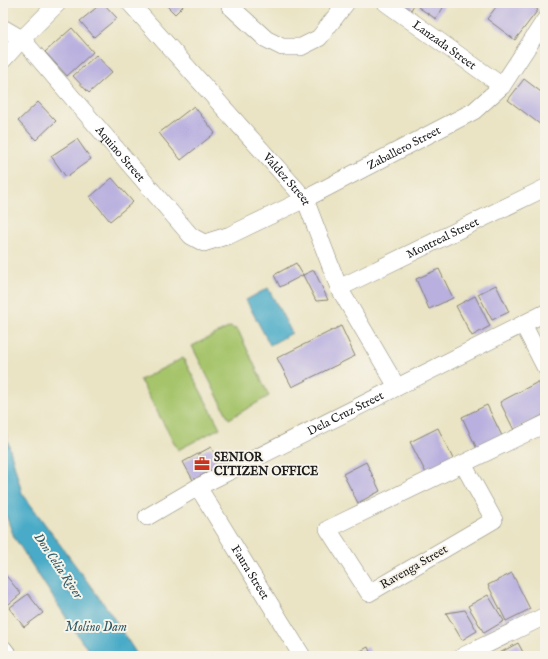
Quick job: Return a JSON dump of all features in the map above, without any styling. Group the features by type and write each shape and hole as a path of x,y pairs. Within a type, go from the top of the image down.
{"street":[{"path":"3,60 58,3"},
{"name":"Valdez Street","path":"130,3 305,200 339,288 397,387"},
{"path":"230,3 230,6 266,39 282,48 301,47 319,38 346,3"},
{"name":"Lanzada Street","path":"386,3 502,86"},
{"name":"Zaballero Street","path":"230,236 305,200 474,111 502,86 545,20"},
{"name":"Aquino Street","path":"3,28 22,39 190,236 204,243 230,236"},
{"name":"Montreal Street","path":"339,288 545,188"},
{"name":"Dela Cruz Street","path":"147,518 198,487 545,313"},
{"path":"523,324 545,367"},
{"name":"Ravenga Street","path":"463,464 494,520 369,593 328,529 545,424"},
{"name":"Faura Street","path":"198,487 302,656"},
{"path":"463,656 545,616"},
{"path":"3,648 9,656"}],"green space":[{"path":"230,327 238,330 269,396 229,419 192,346"},
{"path":"183,358 220,428 178,450 140,380"}],"water":[{"path":"268,288 292,333 270,345 246,300"},
{"name":"Molino Dam","path":"3,424 22,493 109,611 138,656 94,656 82,642 14,537 3,508"}],"building":[{"path":"102,3 117,18 94,37 80,21"},
{"path":"164,3 186,3 175,14"},
{"path":"400,3 415,3 411,10"},
{"path":"421,3 446,3 436,19 418,7"},
{"path":"499,3 529,3 538,10 515,40 487,19"},
{"path":"72,28 93,52 67,76 45,52"},
{"path":"96,55 112,72 89,93 73,76"},
{"path":"524,79 545,95 545,128 508,100"},
{"path":"38,102 56,121 36,140 18,121"},
{"path":"194,106 215,133 181,160 159,133"},
{"path":"77,139 91,159 66,177 51,156"},
{"path":"112,178 133,202 110,221 90,197"},
{"path":"296,263 303,275 280,287 274,275"},
{"path":"439,269 453,298 429,309 416,279"},
{"path":"314,270 328,300 316,301 303,275"},
{"path":"496,285 509,312 492,320 478,294"},
{"path":"475,296 490,326 472,336 456,306"},
{"path":"341,326 355,356 292,387 277,358"},
{"path":"538,382 545,395 545,414 514,430 500,402"},
{"path":"487,405 503,438 478,451 462,417"},
{"path":"438,428 454,461 427,475 410,442"},
{"name":"SENIOR CITIZEN OFFICE","path":"211,447 221,465 193,480 183,462"},
{"path":"366,462 380,491 358,503 343,474"},
{"path":"3,572 21,594 3,609"},
{"path":"512,573 530,609 506,621 488,585"},
{"path":"28,594 43,613 24,627 9,608"},
{"path":"488,595 504,621 484,633 468,606"},
{"path":"465,610 477,631 462,640 446,613"},
{"path":"518,643 525,656 496,655"},
{"path":"368,647 372,656 351,656"}],"place":[{"name":"SENIOR CITIZEN OFFICE","path":"202,464"}],"water label":[{"name":"Don Celia River","path":"58,566"}]}
